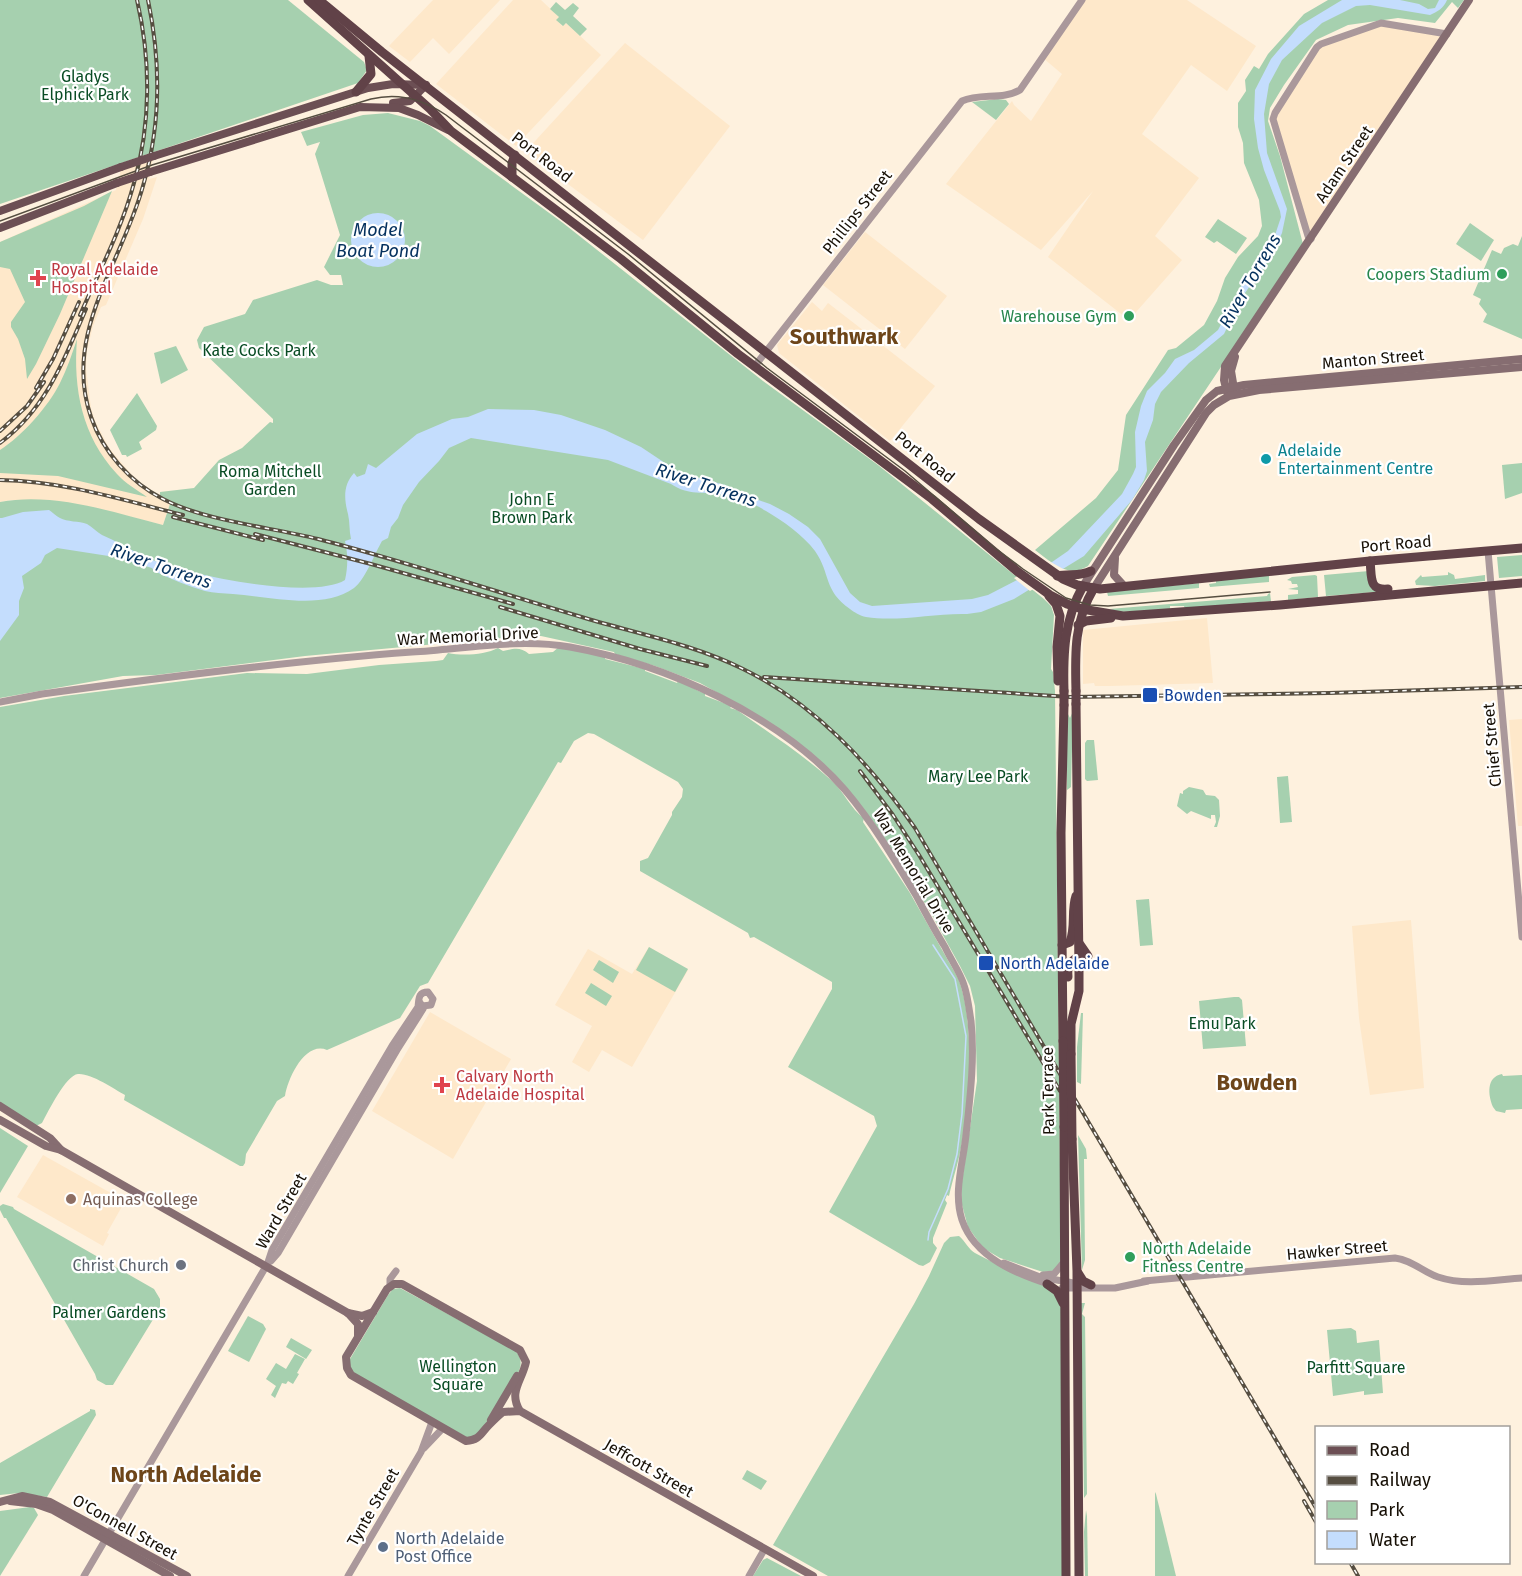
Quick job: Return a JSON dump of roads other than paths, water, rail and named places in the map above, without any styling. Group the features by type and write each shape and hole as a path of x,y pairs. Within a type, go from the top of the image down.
{"highway":[{"path":"308,0 336,20"},
{"path":"320,0 336,20"},
{"name":"Port Road","path":"336,20 369,56 451,131 621,259 754,367 932,499 1018,572 1043,591 1078,608 1123,616 1522,583"},
{"name":"Port Road","path":"336,20 426,85 979,519 1057,576 1094,588 1522,548"},
{"path":"356,92 371,74 369,56"},
{"path":"512,177 512,163 515,155"},
{"path":"1370,561 1373,583 1376,588 1379,590 1398,589 1407,593"},
{"path":"1057,576 1083,575 1091,572"},
{"path":"1078,608 1083,586"},
{"path":"1078,608 1094,588"},
{"path":"1043,591 1056,604 1060,616 1057,647 1061,691"},
{"name":"Park Terrace","path":"1078,608 1075,650 1079,943 1084,956 1079,992 1071,1024 1071,1139 1077,1271 1079,1576"},
{"name":"Park Terrace","path":"1066,1576 1061,691 1064,649 1078,608"},
{"path":"1078,625 1086,621 1123,616"},
{"path":"1062,846 1068,833 1068,793 1071,789 1078,788"},
{"path":"1062,945 1070,942 1072,936 1072,908 1079,885"},
{"path":"1063,1030 1068,1013 1068,970 1073,959 1084,956"},
{"path":"1077,1271 1080,1278 1091,1286"},
{"path":"1047,1284 1057,1291 1064,1306"}],"main road":[{"name":"Adam Street","path":"1231,391 1231,371 1242,342 1469,0"},
{"path":"0,211 121,167 356,92 400,83 426,85"},
{"path":"360,107 372,103 406,103 416,97 426,85"},
{"name":"Port Road","path":"0,228 117,183 360,107 399,108 451,131"},
{"path":"175,150 178,164"},
{"name":"Manton Street","path":"1231,391 1522,359"},
{"name":"Manton Street","path":"1231,391 1522,367"},
{"path":"1083,586 1206,400 1217,391 1231,391"},
{"path":"1094,588 1206,413 1231,391"},
{"path":"1116,554 1114,575 1124,586"},
{"path":"0,1106 44,1134 61,1150"},
{"path":"0,1120 39,1142 61,1150 348,1313 362,1316 373,1312"},
{"path":"487,1427 503,1412 520,1411 515,1402 515,1394 526,1362 520,1350 399,1283 390,1287 358,1336 346,1357 346,1368 351,1375 466,1441 481,1437 487,1427 526,1362"},
{"path":"348,1313 358,1324 358,1336"},
{"name":"Jeffcott Street","path":"520,1411 813,1576"},
{"name":"O'Connell Street","path":"1,1502 22,1496 48,1505 187,1576"},
{"name":"O'Connell Street","path":"107,1537 170,1576"}],"street":[{"name":"Phillips Street","path":"754,367 962,101 1010,94 1024,86 1082,0"},
{"path":"1311,239 1308,236 1274,119 1275,113 1317,47 1381,23 1447,34"},
{"name":"Chief Street","path":"1488,551 1522,937"},
{"name":"War Memorial Drive","path":"0,702 62,691 308,660 529,644 568,647 654,669 689,682 730,703 794,745 822,767 843,788 870,822 891,854 961,977 967,996 972,1041 966,1135 958,1188 962,1220 972,1240 989,1256 1012,1271 1047,1284 1064,1285"},
{"path":"430,993 433,1001 420,1012 375,1081 418,1007 421,994 430,993"},
{"path":"419,1001 421,1005 427,1007"},
{"name":"Ward Street","path":"84,1576 266,1266 284,1243 375,1081"},
{"name":"Hawker Street","path":"1064,1285 1091,1286 1395,1258 1410,1262 1434,1276 1451,1281 1522,1278"},
{"path":"1035,1274 1054,1274 1066,1261"},
{"name":"War Memorial Drive","path":"1000,1263 1064,1285"},
{"path":"390,1287 390,1279 396,1271 399,1283"},
{"path":"1077,1301 1091,1286"},
{"name":"Tynte Street","path":"348,1576 421,1452 432,1422"},
{"name":"Tynte Street","path":"421,1452 443,1428"},
{"path":"748,1576 764,1550"}],"water":[{"name":"River Torrens","path":"1342,0 1400,0 1419,4 1428,9 1435,8 1439,0 1447,0 1440,9 1430,15 1370,5 1356,6 1322,23 1282,60 1269,84 1264,114 1267,153 1287,209 1282,233 1271,257 1242,297 1224,334 1189,363 1161,392 1155,404 1153,420 1145,442 1147,471 1132,500 1084,556 1014,599 981,612 967,614 878,618 857,614 835,595 820,559 805,539 779,519 751,503 729,496 684,490 608,460 471,438 449,448 419,482 403,505 398,518 391,527 388,538 382,541 362,579 354,588 341,595 311,601 208,592 173,580 152,568 115,557 57,548 45,555 41,563 22,576 24,588 19,601 19,615 0,641 0,518 23,512 49,510 63,519 87,524 102,535 143,556 185,570 245,583 304,588 328,586 345,580 347,551 345,541 351,539 345,492 354,473 357,477 365,474 368,464 376,468 417,434 452,419 468,417 488,409 534,410 561,415 605,430 641,447 680,473 725,485 770,504 808,527 820,539 850,593 860,602 872,606 972,599 988,595 1052,562 1068,551 1122,494 1136,467 1135,432 1147,391 1175,359 1194,350 1218,330 1247,275 1274,238 1281,217 1258,148 1254,119 1255,90 1271,59 1299,26"},
{"name":"Model Boat Pond","path":"373,213 383,213 393,217 401,225 405,240 401,255 393,263 383,267 373,267 363,263 355,255 351,245 351,235 355,225 363,217"}],"waterway":[{"path":"928,1240 929,1232 948,1189 957,1154 962,1114 966,1036 955,979 933,945"}],"tram line":[{"path":"0,221 152,165 371,99 391,96 410,98 446,115 628,254 767,368 905,471 995,548 1066,598 1090,605 1108,606 1270,592"}],"railway":[{"path":"80,315 123,217 140,161 146,115 147,69 137,0"},
{"path":"148,0 157,70 156,117 149,163 134,215 98,299 89,328 84,357 84,386 91,417 110,454 140,484 180,507 218,518 352,548 685,646 724,660 769,683 817,718 860,759 915,828 1315,1506"},
{"path":"36,388 53,359 79,302"},
{"path":"0,443 16,430 42,399 61,365 86,309"},
{"path":"0,431 27,406 44,382"},
{"path":"0,480 70,488 183,515"},
{"path":"173,517 263,540"},
{"path":"255,534 513,604"},
{"path":"500,607 640,649 707,666"},
{"path":"764,677 1070,697 1522,687"},
{"path":"860,771 919,855 1060,1091"},
{"path":"1304,1501 1315,1520"},
{"path":"1351,1564 1358,1576"}],"place":[{"name":"Coopers Stadium","path":"1502,274"},
{"name":"Royal Adelaide Hospital","path":"38,278"},
{"name":"Warehouse Gym","path":"1129,316"},
{"name":"Adelaide Entertainment Centre","path":"1266,459"},
{"name":"Bowden","path":"1150,695"},
{"name":"North Adelaide","path":"986,963"},
{"name":"Calvary North Adelaide Hospital","path":"442,1085"},
{"name":"Aquinas College","path":"71,1199"},
{"name":"North Adelaide Fitness Centre","path":"1130,1257"},
{"name":"Christ Church","path":"181,1265"},
{"name":"North Adelaide Post Office","path":"383,1547"}],"district":[{"name":"Southwark","path":"844,336"},
{"name":"Bowden","path":"1257,1082"},
{"name":"North Adelaide","path":"186,1474"}],"park label":[{"name":"Gladys Elphick Park","path":"85,85"},
{"name":"Kate Cocks Park","path":"259,350"},
{"name":"Roma Mitchell Garden","path":"270,480"},
{"name":"John E Brown Park","path":"532,508"},
{"name":"Mary Lee Park","path":"978,776"},
{"name":"Emu Park","path":"1222,1023"},
{"name":"Palmer Gardens","path":"109,1312"},
{"name":"Parfitt Square","path":"1356,1367"},
{"name":"Wellington Square","path":"458,1375"}]}
